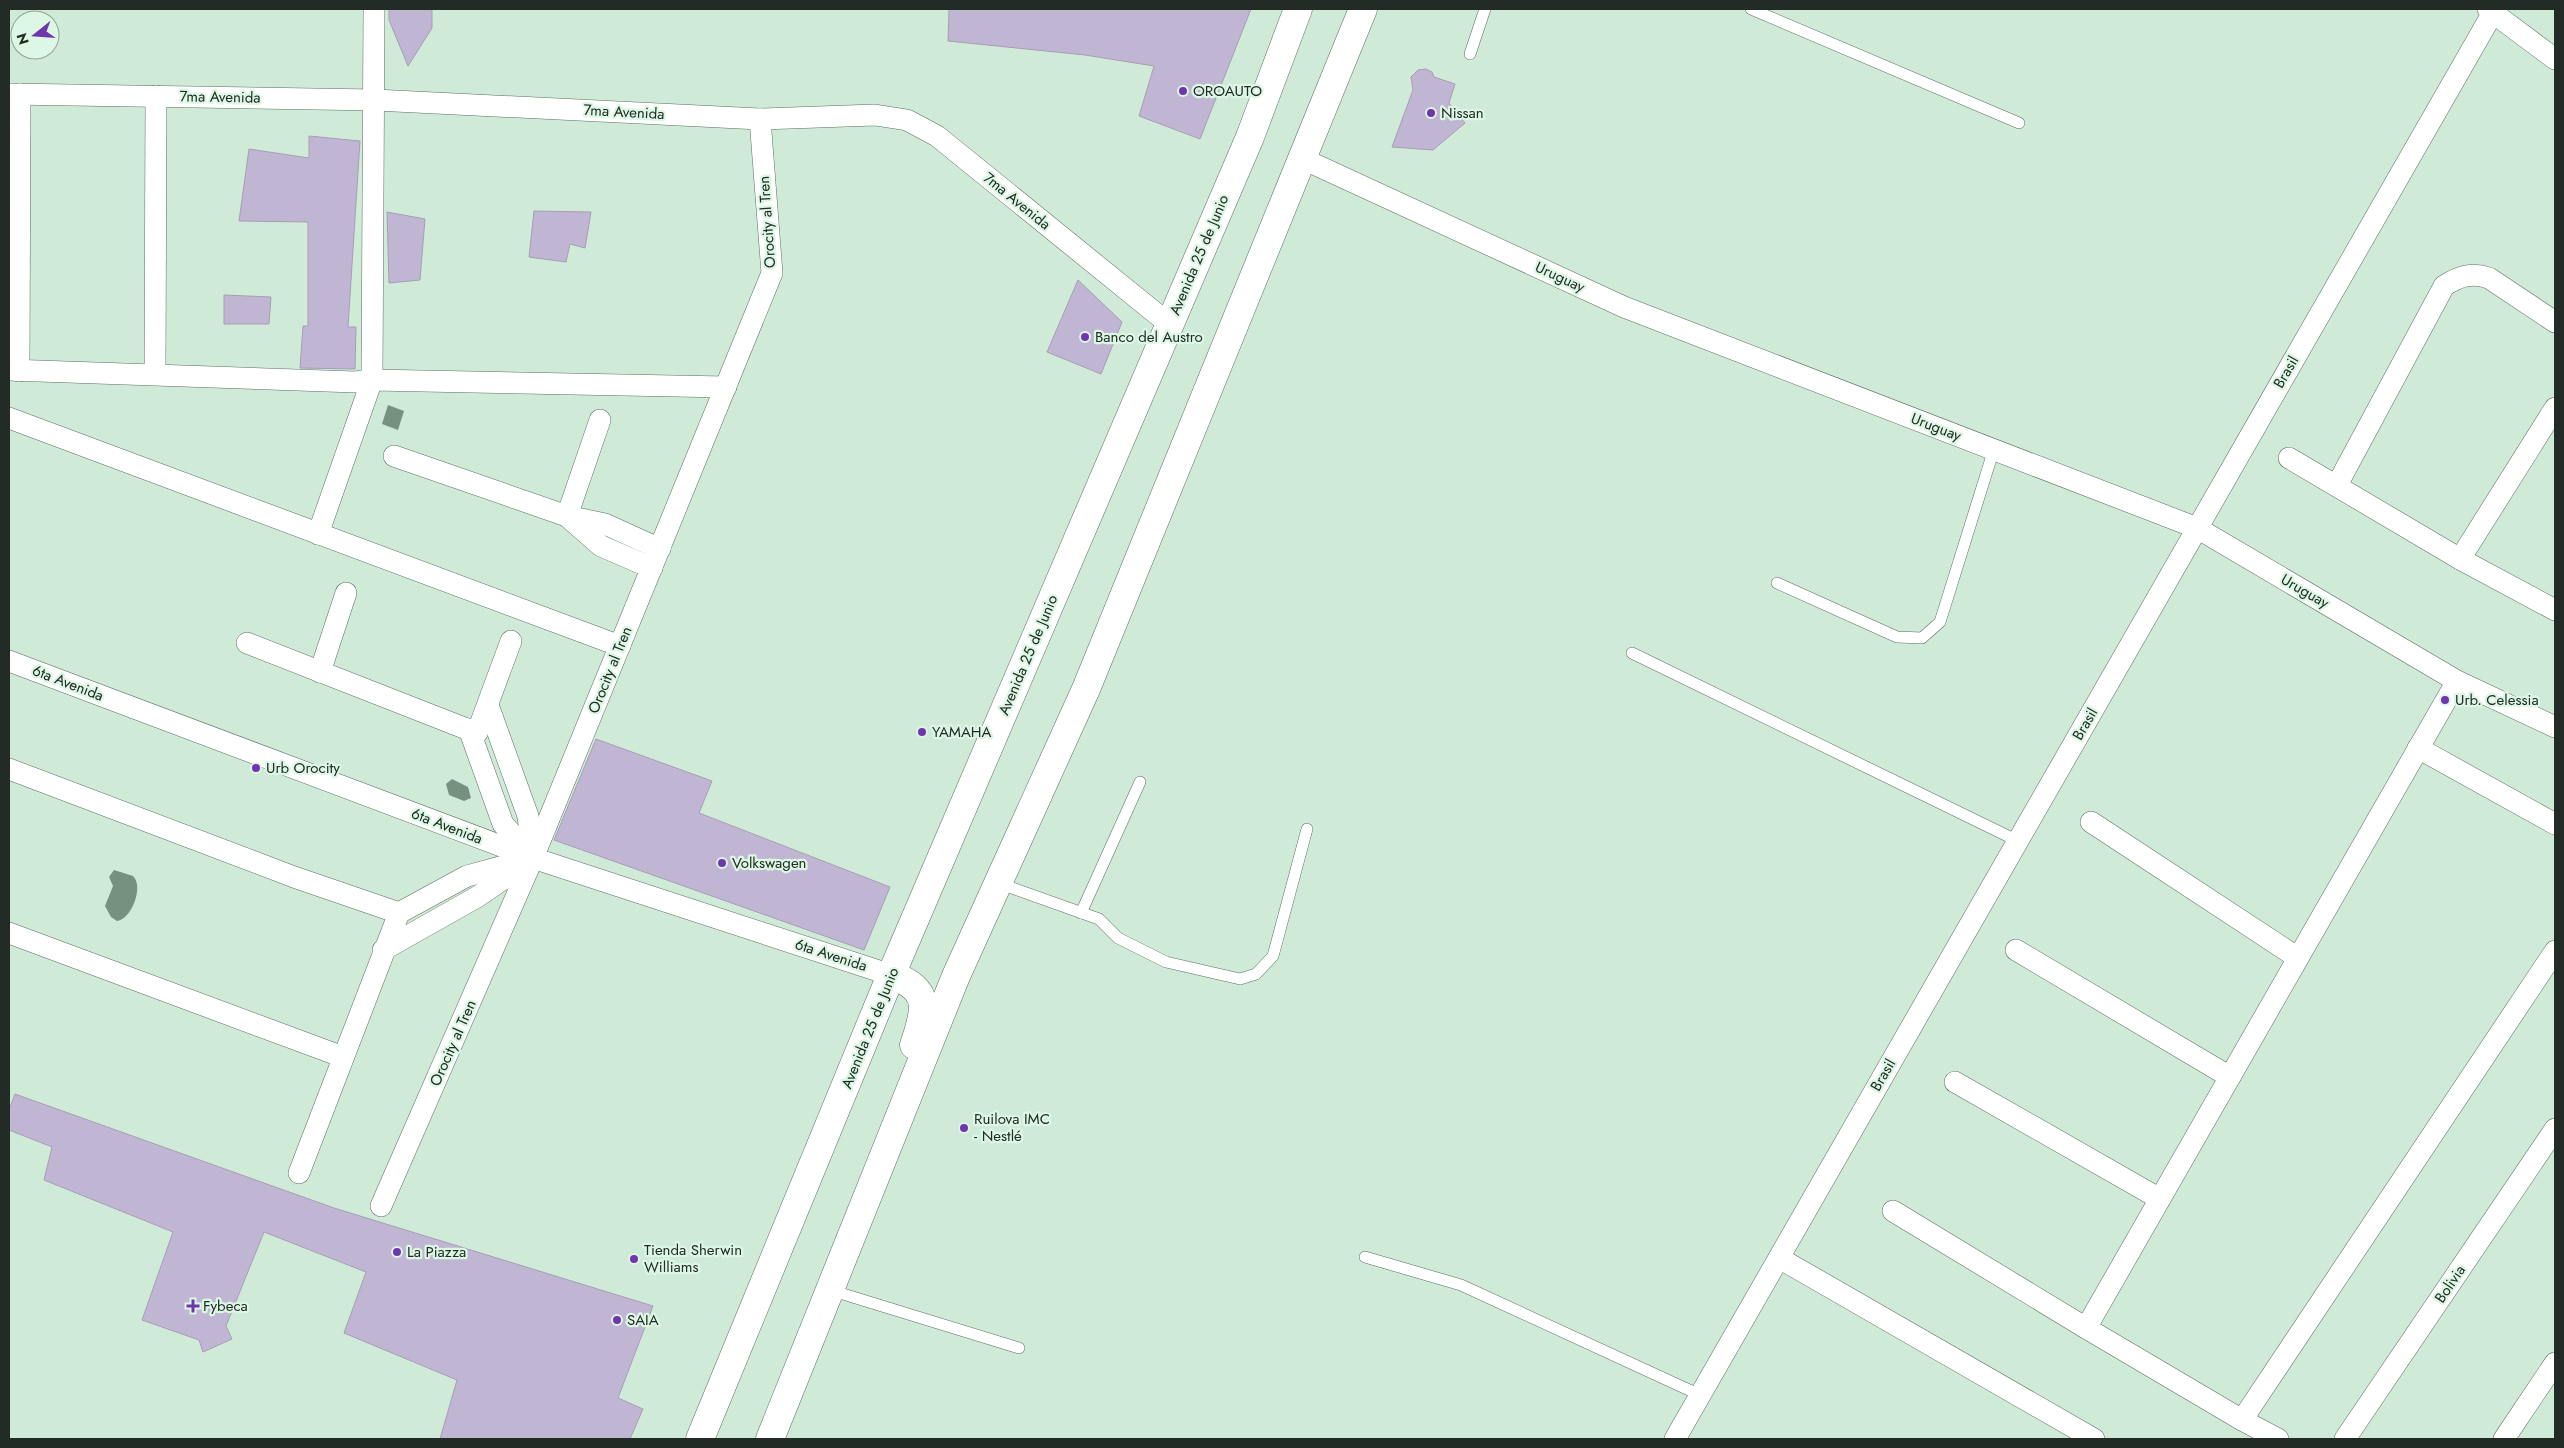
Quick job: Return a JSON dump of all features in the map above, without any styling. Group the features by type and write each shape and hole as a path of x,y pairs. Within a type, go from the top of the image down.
{"main road":[{"name":"Avenida 25 de Junio","path":"700,1439 891,975 1250,137 1298,9"},
{"path":"770,1439 956,976 1086,689 1300,158 1363,9"},
{"path":"870,1190 879,1144 922,1018 920,994 916,988 907,981 891,975"}],"street":[{"path":"318,534 372,380 374,9"},
{"path":"2492,10 2555,59"},
{"name":"Brasil","path":"1675,1439 2492,10"},
{"path":"14,94 14,371 155,374 355,382 372,380 726,387"},
{"name":"7ma Avenida","path":"14,94 375,100 760,119 875,115 907,120 937,136 1169,324"},
{"path":"155,374 156,96"},
{"name":"Orocity al Tren","path":"381,1206 534,858 772,273 760,119"},
{"name":"Uruguay","path":"1300,158 1624,306 2197,528 2457,681 2555,727"},
{"path":"2338,485 2444,286 2455,279 2478,274 2489,278 2555,322"},
{"path":"2460,559 2555,408"},
{"path":"9,418 620,646"},
{"path":"567,516 600,420"},
{"path":"394,456 567,516 601,546 656,558"},
{"path":"2289,458 2338,485 2460,559 2555,610"},
{"path":"320,672 346,593"},
{"path":"246,643 477,733 511,641"},
{"name":"6ta Avenida","path":"9,660 534,858 891,975"},
{"path":"2086,1328 2457,681"},
{"path":"488,705 528,816 534,858"},
{"path":"469,729 503,824 534,858"},
{"path":"2418,748 2555,824"},
{"path":"9,769 294,877 399,913"},
{"path":"2090,822 2298,958"},
{"path":"299,1173 383,950 399,913 467,876 534,858"},
{"path":"383,950 477,897 534,858"},
{"path":"9,933 343,1057"},
{"path":"2016,950 2230,1077"},
{"path":"2242,1420 2555,951"},
{"path":"1956,1082 2160,1199"},
{"name":"Bolivia","path":"2345,1439 2555,1129"},
{"path":"1894,1211 2086,1328 2242,1420 2278,1439"},
{"path":"1779,1258 2094,1439"},
{"path":"2504,1439 2555,1364"}],"lane":[{"path":"1470,54 1485,9"},
{"path":"1751,9 2019,123"},
{"path":"1777,584 1897,637 1922,638 1940,622 1994,450"},
{"path":"1632,653 2018,841"},
{"path":"1081,913 1140,782"},
{"path":"998,883 1098,919 1118,938 1166,962 1240,979 1256,974 1273,956 1307,829"},
{"path":"1365,1257 1461,1285 1700,1395"},
{"path":"830,1290 1019,1348"}],"shaded area":[{"path":"388,405 404,411 398,430 382,424"},
{"path":"452,779 468,787 471,798 464,801 449,795 446,784"},
{"path":"114,870 133,876 137,887 137,894 132,909 122,919 117,921 111,917 105,906 113,886 109,877"}],"building":[{"path":"389,9 432,9 432,28 408,66 389,20"},
{"name":"OROAUTO","path":"949,9 1251,9 1200,139 1139,116 1154,66 1085,55 948,41"},
{"name":"Nissan","path":"1426,69 1432,72 1434,77 1455,84 1449,103 1465,123 1433,150 1392,147 1413,90 1411,77 1418,70"},
{"path":"309,136 360,141 348,327 356,327 355,369 300,368 303,326 308,326 308,222 239,221 249,149 309,158"},
{"path":"534,211 591,212 585,248 570,244 566,262 529,257"},
{"path":"387,212 425,219 420,280 389,283"},
{"name":"Banco del Austro","path":"1078,280 1122,322 1101,374 1047,352"},
{"path":"224,295 271,297 269,324 224,324"},
{"name":"Volkswagen","path":"596,739 712,781 699,813 890,887 864,950 554,840"},
{"name":"La Piazza","path":"15,1094 334,1208 653,1306 618,1398 643,1409 630,1439 440,1439 457,1380 344,1333 366,1272 264,1232 226,1326 232,1339 203,1352 199,1340 142,1320 173,1232 44,1180 52,1147 9,1130 9,1110"}],"place":[{"name":"OROAUTO","path":"1183,91"},
{"name":"Nissan","path":"1431,113"},
{"name":"Banco del Austro","path":"1085,337"},
{"name":"Urb. Celessia","path":"2445,700"},
{"name":"YAMAHA","path":"922,732"},
{"name":"Urb Orocity","path":"256,768"},
{"name":"Volkswagen","path":"722,863"},
{"name":"Ruilova IMC - Nestlé","path":"964,1128"},
{"name":"La Piazza","path":"397,1252"},
{"name":"Tienda Sherwin Williams","path":"634,1259"},
{"name":"Fybeca","path":"193,1306"},
{"name":"SAIA","path":"617,1320"}]}
